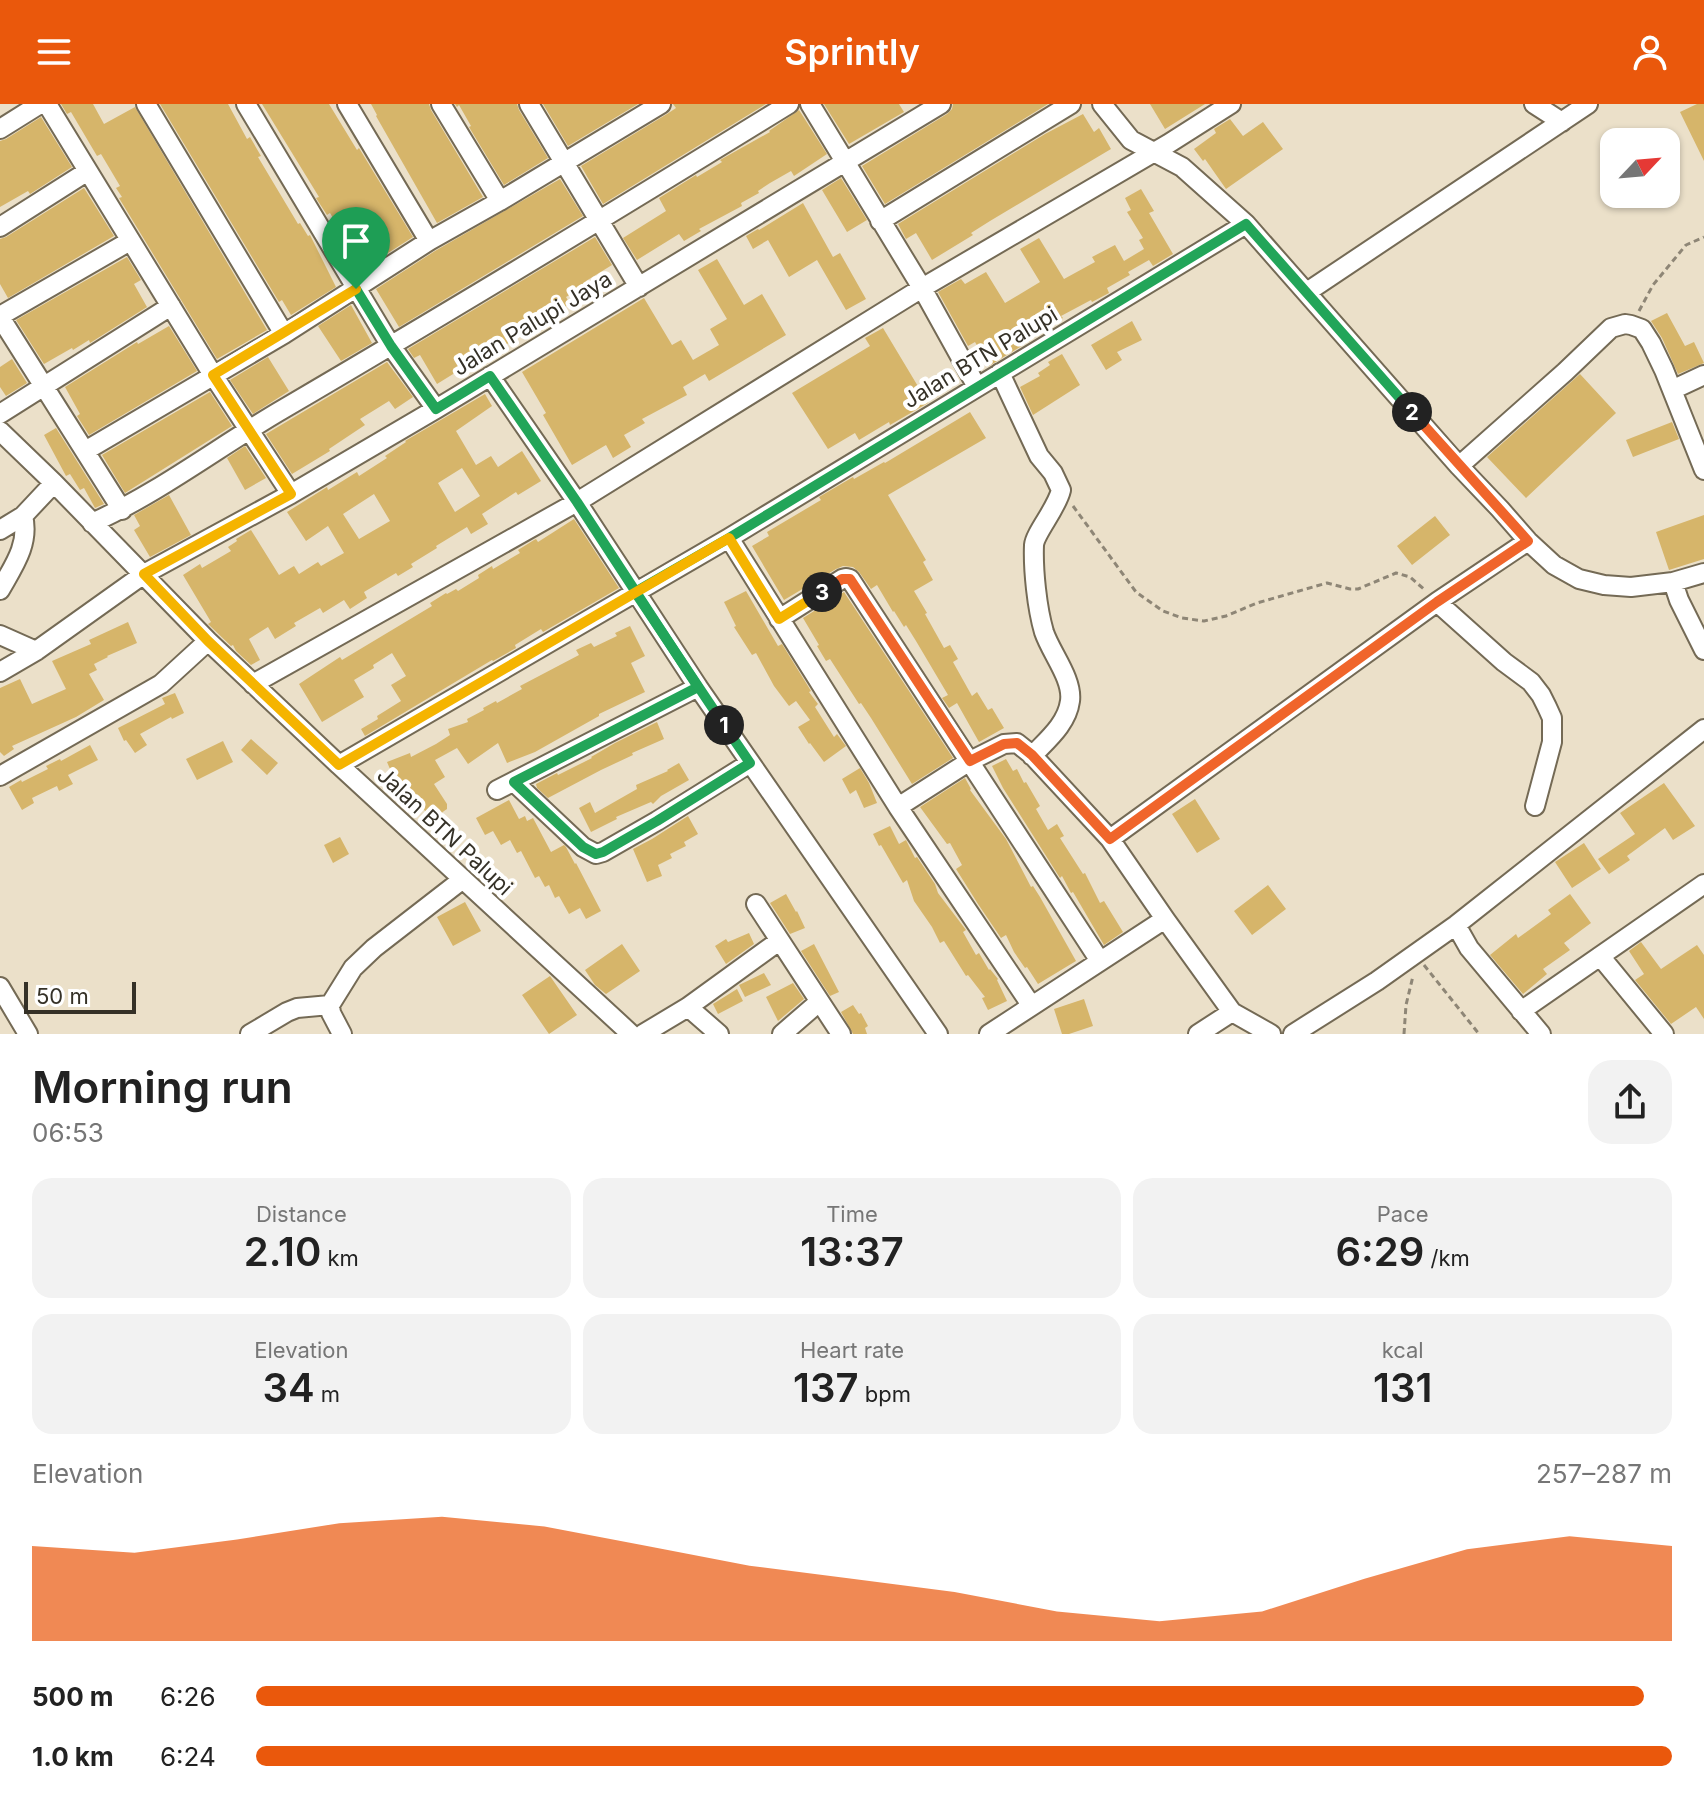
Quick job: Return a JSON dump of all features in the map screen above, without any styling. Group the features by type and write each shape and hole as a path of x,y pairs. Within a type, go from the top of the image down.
{"street":[{"path":"0,129 40,104"},
{"path":"47,104 213,375 291,494"},
{"path":"146,104 284,334"},
{"path":"246,104 391,346 436,409"},
{"path":"347,104 429,241"},
{"path":"441,104 500,201"},
{"path":"529,104 639,287"},
{"path":"85,451 284,334 429,241 661,104"},
{"path":"92,523 122,510 249,429 789,104"},
{"path":"810,104 922,288 977,387"},
{"name":"Jalan Palupi Jaya","path":"0,672 36,651 144,574 291,494 436,409 941,104"},
{"path":"880,221 1071,104"},
{"path":"1102,104 1131,140 1182,167 1246,224 1459,466 1554,565 1579,579 1631,587 1673,582 1704,573"},
{"path":"253,684 577,502 922,288 1231,104"},
{"path":"1534,104 1562,122"},
{"path":"1307,292 1588,104"},
{"path":"0,227 88,171"},
{"name":"Jalan BTN Palupi","path":"631,1034 339,765 729,538 1246,224"},
{"path":"122,510 0,316 130,241"},
{"path":"171,306 44,386 0,428 208,641 339,765"},
{"path":"1459,466 1618,325 1642,329 1651,343 1703,466"},
{"path":"1000,373 1039,456 1053,473 1061,490 1057,504 1034,544 1041,621 1068,681 1070,700 1067,714 1058,728 1032,756"},
{"path":"1672,390 1704,375"},
{"path":"490,376 698,687 938,1034"},
{"path":"0,530 23,516 54,483"},
{"path":"0,590 21,551 23,516"},
{"path":"729,538 898,807 1031,1005"},
{"path":"1110,839 1437,602 1528,541"},
{"path":"779,619 842,579 849,578 1100,961"},
{"path":"1673,582 1704,650"},
{"path":"1437,602 1531,682 1547,707 1552,718 1552,742 1535,806"},
{"path":"0,635 36,651"},
{"path":"0,776 161,684 208,641"},
{"path":"698,687 506,786 596,854 657,821 750,763"},
{"path":"1293,1034 1420,954 1704,729"},
{"path":"898,807 970,761 1004,744 1017,743 1110,839 1232,1012 1271,1034"},
{"path":"342,1034 330,1005 353,968 463,879"},
{"path":"1521,1011 1704,884"},
{"path":"756,904 841,1034"},
{"path":"989,1034 1165,919"},
{"path":"1456,925 1469,948 1541,1034"},
{"path":"643,1034 688,1007 779,941"},
{"path":"1600,956 1664,1034"},
{"path":"0,987 28,1034"},
{"path":"782,1034 819,1002"},
{"path":"250,1034 297,1008 330,1005"},
{"path":"688,1007 719,1034"},
{"path":"1198,1034 1232,1012"}],"path":[{"path":"1631,325 1653,285 1686,245 1704,237"},
{"path":"1061,490 1136,592 1163,611 1182,618 1204,621 1226,616 1257,603 1327,583 1358,589 1396,573 1410,577 1437,602"},
{"path":"1404,1034 1409,985 1420,954"},
{"path":"1420,954 1479,1034"}],"building":[{"path":"61,104 93,104 104,124 135,107 267,330 217,359 119,198 122,197 116,188 120,186 101,154 97,156 71,112 67,114"},
{"path":"160,104 228,104 298,224 310,235 336,287 291,315 282,300 279,302"},
{"path":"262,104 329,104 413,237 360,271 347,248 350,247 330,213 327,215 316,198 319,197"},
{"path":"371,104 429,104 483,197 437,223"},
{"path":"455,104 517,104 548,158 504,185 459,105 457,107"},
{"path":"543,104 638,104 568,146"},
{"path":"673,104 766,104 603,204 581,166 676,108"},
{"path":"824,104 899,104 904,112 849,144"},
{"path":"953,104 1048,104 885,204 862,166 947,114"},
{"path":"1150,104 1205,104 1165,129"},
{"path":"1704,104 1704,161 1680,112"},
{"path":"799,110 827,154 794,176 791,171 770,183 741,203 742,206 699,229 701,231 684,241 679,234 637,260 623,238 666,211 659,198 770,132"},
{"path":"1083,114 1094,132 1099,128 1111,149 990,221 932,260 916,233 906,239 898,224"},
{"path":"41,117 72,167 30,194 28,191 0,207 0,141"},
{"path":"1230,119 1243,136 1263,122 1283,149 1226,189 1194,149 1216,133 1214,129"},
{"path":"841,178 867,220 847,232 822,190"},
{"path":"560,179 583,216 399,327 376,289"},
{"path":"84,188 114,236 8,298 0,284 0,239"},
{"path":"1141,189 1154,211 1149,213 1173,254 1153,266 1149,260 1128,272 1130,275 1107,288 1109,293 1061,316 1063,318 1029,338 1030,341 989,366 975,342 968,346 938,292 961,279 965,284 986,272 1005,303 1040,282 1020,249 1039,238 1064,279 1095,262 1092,257 1115,245 1124,261 1144,249 1139,240 1143,238 1127,212 1131,210 1125,198"},
{"path":"803,203 833,257 840,253 866,299 846,310 817,260 789,277 768,240 753,249 746,236"},
{"path":"595,237 612,265 586,281 588,285 566,297 570,304 516,336 483,361 437,384 420,355 414,358 408,349"},
{"path":"127,257 141,280 134,284 147,307 90,343 89,340 44,364 16,320"},
{"path":"717,259 744,305 762,294 786,335 709,381 705,374 683,387 687,395 642,419 645,423 624,435 631,447 613,458 606,445 572,465 522,372 644,298 672,345 681,340 693,360 719,345 710,329 727,319 698,270"},
{"path":"351,305 372,343 341,361 318,326"},
{"path":"1667,313 1685,346 1694,342 1704,363 1678,374 1651,321"},
{"path":"1132,321 1142,340 1117,352 1122,360 1106,370 1091,345"},
{"path":"169,326 197,371 89,435 65,387"},
{"path":"883,328 928,403 859,440 855,433 828,449 792,393 870,346 865,338"},
{"path":"1062,354 1080,385 1033,415 1020,387 1040,376 1038,373 1050,365 1048,362"},
{"path":"268,357 289,391 253,414 230,380"},
{"path":"12,359 27,383 6,396 0,387 0,367"},
{"path":"387,362 413,397 395,409 389,401 360,419 365,425 292,474 266,434"},
{"path":"1580,374 1616,413 1526,498 1487,457"},
{"path":"210,392 232,426 125,493 102,455"},
{"path":"485,394 492,406 456,431 476,465 491,456 498,467 522,451 541,481 518,495 516,492 482,514 488,524 471,534 467,527 411,564 413,567 364,592 367,598 350,609 344,600 323,613 320,608 275,639 268,627 249,639 260,660 251,665 208,624 211,622 183,575 231,551 228,547 251,530 279,575 294,566 299,574 318,562 321,566 344,553 328,526 306,541 287,512 357,472 359,476 387,458 385,456","holes":["462,468 480,496 455,512 438,483","374,494 390,521 359,539 343,514"]},
{"path":"970,412 986,438 888,495 926,560 923,562 933,580 914,591 925,614 944,648 950,645 958,659 953,662 972,696 977,692 988,710 992,708 1004,728 979,742 957,703 949,708 942,698 948,695 906,625 904,627 893,612 877,585 871,589 853,567 843,566 784,600 752,546 769,536 767,532 821,500 819,497 885,463"},
{"path":"1672,422 1679,439 1633,457 1626,440"},
{"path":"56,428 104,504 95,508 84,488 80,490 70,474 66,476 44,435"},
{"path":"245,446 266,478 245,490 227,458"},
{"path":"169,495 191,535 150,557 134,530 140,526 134,515"},
{"path":"1704,515 1704,559 1669,570 1656,532"},
{"path":"1435,516 1450,535 1412,565 1397,546"},
{"path":"574,519 619,588 543,632 541,629 515,645 516,648 365,736 361,729 401,701 391,685 406,676 392,653 354,680 364,697 322,722 299,684 340,657 342,660 432,606 430,603 446,593 458,591 492,566 493,569 520,553 518,550 534,540 538,542"},
{"path":"746,591 778,646 782,644 811,691 818,704 815,707 834,737 837,734 846,746 824,762 798,727 810,720 796,701 789,706 756,653 752,655 734,627 724,602"},
{"path":"844,592 953,758 912,784 861,703 830,659 826,661 803,618"},
{"path":"128,622 137,643 94,664 97,670 89,674 104,700 76,717 12,746 14,749 4,756 0,752 0,688 20,679 32,704 66,689 52,661 91,644 89,640"},
{"path":"630,626 645,656 631,663 645,692 599,714 535,752 507,763 498,743 468,764 457,748 435,760 445,777 434,784 447,809 431,820 413,793 406,796 387,762 410,753 411,757 436,744 450,735 448,729 468,722 467,719 483,708 579,655 576,650 591,643 594,647"},
{"path":"175,693 184,713 140,734 147,745 135,753 118,728 165,704 162,698"},
{"path":"657,722 664,739 548,798 537,788 536,784"},
{"path":"251,739 278,763 267,775 241,750"},
{"path":"223,741 233,762 197,780 186,759"},
{"path":"90,745 98,760 68,775 73,784 59,791 57,786 32,798 34,803 22,810 9,787"},
{"path":"1006,759 1013,771 1017,769 1026,782 1040,806 1036,809 1048,830 1057,824 1064,836 1060,838 1085,873 1100,903 1104,901 1123,932 1104,945 1073,892 1062,876 1060,878 1003,788 992,766"},
{"path":"679,763 689,780 653,804 651,802 616,817 591,832 579,808 590,802 595,813 637,789 636,785"},
{"path":"860,768 877,803 864,808 856,790 850,794 842,779"},
{"path":"965,778 970,790 1006,839 1076,961 1038,984 1014,952 1006,935 1001,938 978,904 956,869 962,865 950,843 947,844 920,807"},
{"path":"1664,783 1695,826 1673,840 1665,828 1627,856 1630,860 1609,874 1598,859 1635,834 1620,813"},
{"path":"1195,799 1220,839 1197,853 1172,814"},
{"path":"509,800 519,819 525,816 527,821 533,818 551,852 564,845 566,847 601,911 586,919 580,908 569,914 559,896 555,898 549,885 545,887 539,876 535,878 521,851 517,853 510,840 501,845 493,831 485,835 476,818"},
{"path":"688,816 698,834 684,842 686,846 670,854 672,858 658,865 662,876 647,882 633,849"},
{"path":"890,826 899,844 906,840 938,893 966,930 963,932 976,955 979,953 998,979 1007,1001 988,1010 982,998 985,997 966,976 944,941 940,943 914,901 907,880 903,883 873,834"},
{"path":"340,837 349,854 333,863 324,845"},
{"path":"1584,843 1601,869 1572,888 1555,862"},
{"path":"1268,885 1286,909 1252,935 1234,911"},
{"path":"786,894 805,928 790,934 770,903"},
{"path":"1570,894 1591,923 1564,943 1570,950 1543,969 1547,974 1523,994 1490,955 1516,934 1518,938 1551,914 1548,910"},
{"path":"465,902 481,931 453,946 437,917"},
{"path":"749,933 754,944 726,964 715,946 726,939 728,942"},
{"path":"1641,942 1661,969 1697,945 1704,955 1704,1019 1696,1007 1671,1024 1635,980 1644,974 1629,951"},
{"path":"622,944 640,971 606,994 585,970"},
{"path":"814,944 839,992 830,996 801,951"},
{"path":"764,973 771,985 745,997 739,985"},
{"path":"550,976 577,1015 549,1034 522,995"},
{"path":"793,983 804,999 778,1021 766,997"},
{"path":"737,989 743,1001 718,1014 713,1004"},
{"path":"1084,999 1093,1026 1062,1034 1054,1009"},
{"path":"853,1005 868,1026 865,1028 867,1034 853,1034 841,1012"}],"route":[{"path":"356,289 213,375 291,494 144,574 208,641 339,765 635,592 729,538 779,619 842,579 849,578 970,761 1004,744 1017,743 1032,755 1110,839 1437,602 1528,541 1246,224 635,592 750,763 657,821 596,854 583,847 514,782 698,687 635,592 577,502 490,376 436,409 391,346 356,289"}]}
